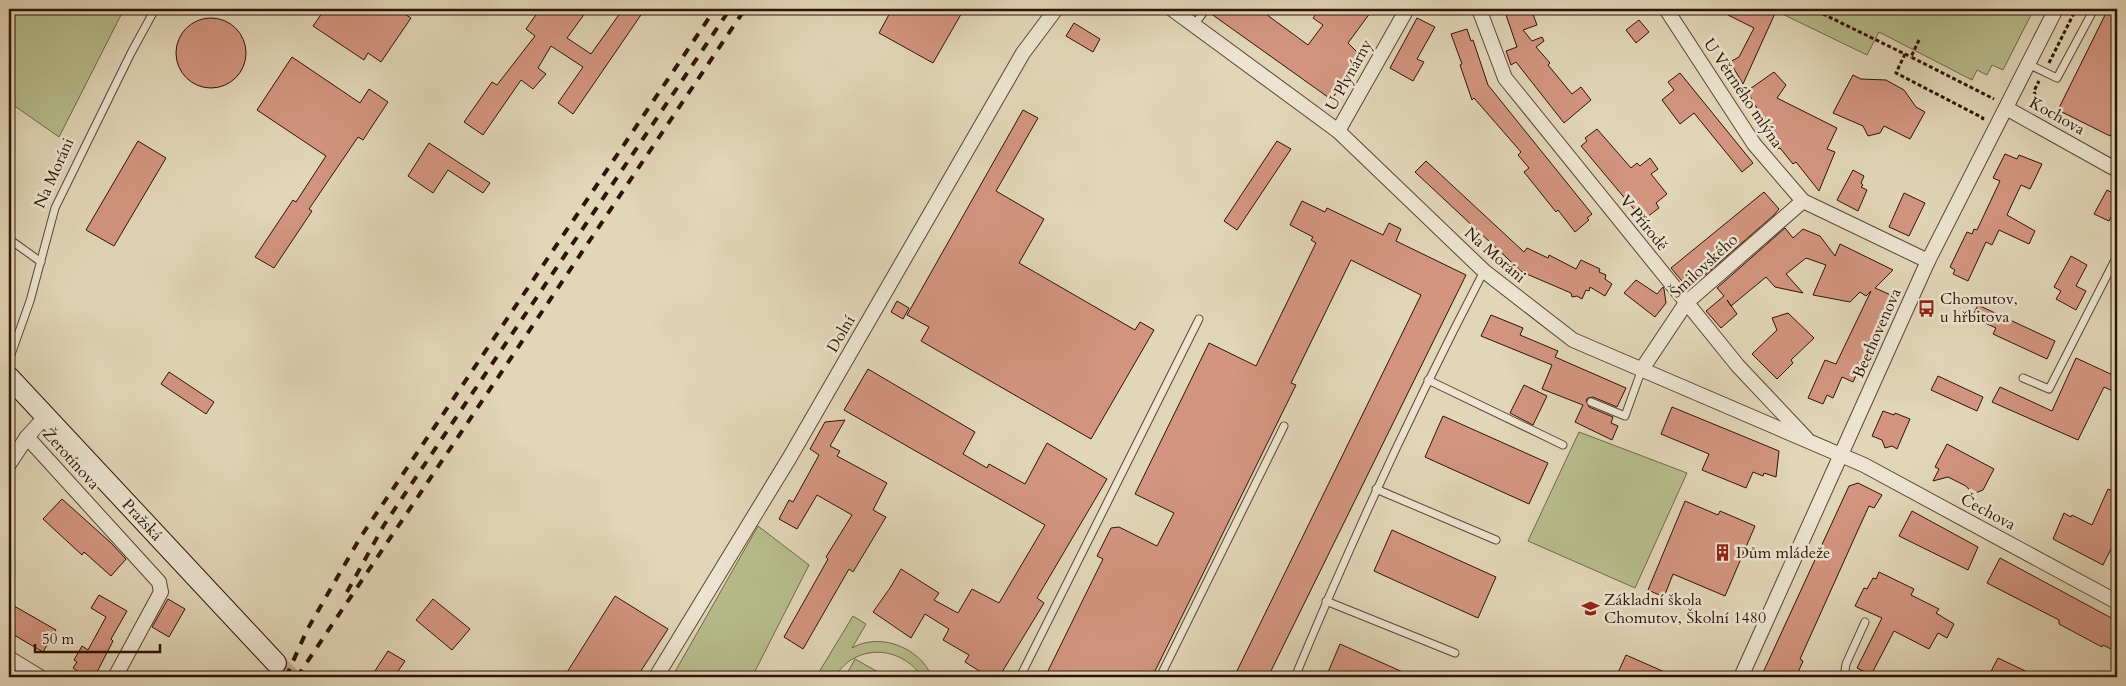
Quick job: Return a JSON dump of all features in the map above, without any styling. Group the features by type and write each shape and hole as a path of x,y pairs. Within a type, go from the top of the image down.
{"main road":[{"name":"Pražská","path":"9,377 276,663"}],"street":[{"name":"Dolní","path":"656,677 790,458 1023,53 1056,9"},
{"name":"Na Moráni","path":"1172,9 1338,131 1484,272 1573,340 1841,455"},
{"name":"U Plynárny","path":"1338,131 1407,9"},
{"name":"V Přírodě","path":"1479,9 1505,78 1738,366 1810,442"},
{"name":"U Větrného mlýna","path":"1666,9 1754,144 1803,200 1928,261"},
{"name":"Beethovenova","path":"1741,677 1928,261 2056,9"},
{"name":"Kochova","path":"2006,108 2117,170"},
{"name":"Šmilovského","path":"1642,369 1686,303 1803,200"},
{"path":"9,464 27,437 46,417"},
{"name":"Žerotínova","path":"27,437 159,582 161,592 115,677"},
{"name":"Čechova","path":"1841,455 1864,465 2115,596"},
{"path":"9,658 40,677"}],"lane":[{"name":"Na Moráni","path":"9,360 30,301 55,208 131,53 155,9"},
{"path":"1194,25 1206,9"},
{"path":"2028,64 2056,78 2094,9"},
{"path":"9,239 40,262"},
{"path":"2023,378 2049,389 2117,256"},
{"path":"1295,677 1326,601 1376,489 1428,380 1484,272"},
{"path":"1020,677 1199,319"},
{"path":"1591,402 1625,416 1642,369"},
{"path":"1428,380 1563,445"},
{"path":"1160,677 1284,426"},
{"path":"1376,489 1496,540"},
{"path":"1326,601 1455,653"},
{"path":"1844,677 1846,664 1865,622"}],"path":[{"path":"2037,102 2034,91 2076,9"},
{"path":"1823,14 1994,100 1998,92"},
{"path":"1911,57 1919,40"},
{"path":"1905,54 1896,73 1983,118 1980,124 1994,132"}],"green space":[{"path":"10,9 124,9 59,137 9,102"},
{"path":"1772,9 2034,9 2003,70 1992,65 1987,75 1977,70 1972,80 1879,32 1867,55"},
{"path":"1579,432 1687,473 1635,588 1528,541"},
{"path":"758,526 809,565 752,677 672,677"},
{"path":"853,616 866,624 852,648 863,643 874,642 898,645 909,650 918,658 926,666 932,677 922,677 913,666 902,659 891,654 878,652 854,658 835,677 816,677"},
{"path":"855,659 887,677 845,677"}],"building":[{"path":"325,9 397,9 411,18 381,62 368,53 364,60 313,26"},
{"path":"540,9 588,9 567,38 591,54 623,9 645,9 573,114 558,103 583,67 551,46 538,68 546,74 533,89 521,80 483,135 464,122 492,82 497,85 535,36 526,29"},
{"path":"892,9 964,9 933,63 879,33"},
{"path":"1211,9 1259,9 1308,45 1323,25 1313,18 1320,9 1373,9 1348,43 1358,53 1332,100 1210,13"},
{"path":"1504,9 1531,9 1537,25 1523,30 1532,41 1542,37 1544,41 1536,47 1572,94 1581,87 1591,100 1564,123 1516,62 1511,65 1506,51 1517,47"},
{"path":"1716,9 1777,9 1743,84 1730,62 1739,57 1754,28"},
{"path":"2108,9 2117,9 2117,124 2110,136 2058,110"},
{"path":"211,18 230,24 240,34 246,53 240,72 230,82 211,88 192,82 182,72 176,53 182,34 192,24"},
{"path":"1417,18 1435,27 1417,59 1424,62 1413,81 1390,68"},
{"path":"1639,20 1649,32 1636,43 1626,30"},
{"path":"1074,23 1100,39 1093,52 1066,36"},
{"path":"1467,29 1471,41 1473,40 1488,85 1592,214 1587,218 1589,220 1575,232 1558,210 1556,212 1524,172 1529,168 1518,155 1521,152 1474,98 1472,100 1451,34"},
{"path":"292,57 360,103 369,89 388,102 363,140 358,137 309,209 312,211 274,268 255,257 293,200 296,202 326,156 257,110"},
{"path":"1774,72 1786,85 1777,98 1837,128 1827,149 1835,152 1819,191 1796,162 1793,164 1780,148 1777,149 1767,136 1771,133 1747,91"},
{"path":"1680,73 1753,163 1742,172 1694,113 1680,124 1662,100 1674,90 1668,82"},
{"path":"1853,75 1861,79 1886,80 1904,90 1916,107 1925,112 1910,139 1884,126 1880,133 1868,136 1863,126 1833,113"},
{"path":"1023,110 1038,118 996,191 1044,219 1019,263 1135,330 1140,322 1154,330 1091,439 921,341 929,327 907,315"},
{"path":"1597,129 1631,168 1637,163 1640,166 1650,158 1658,169 1651,174 1667,194 1656,203 1659,208 1643,220 1581,146 1587,141 1585,138"},
{"path":"138,141 166,158 114,246 86,230"},
{"path":"1277,141 1291,149 1237,230 1224,221"},
{"path":"429,143 490,183 483,193 448,170 433,193 408,176"},
{"path":"2005,154 2017,159 2019,155 2042,164 2030,189 2021,185 2007,215 2035,231 2029,244 1999,230 1992,245 1986,242 1968,281 1953,274 1955,270 1950,267 1967,232 1972,234 1974,229 1977,230 2000,181 1993,178"},
{"path":"1426,161 1524,252 1527,248 1548,258 1549,255 1576,269 1581,260 1600,269 1599,272 1606,275 1605,279 1612,284 1605,296 1590,287 1589,291 1586,290 1582,299 1577,296 1572,297 1571,293 1522,272 1415,172"},
{"path":"1853,170 1864,176 1861,187 1867,190 1858,211 1837,200"},
{"path":"2107,190 2117,196 2117,205 2109,221 2094,214"},
{"path":"1764,192 1779,209 1774,215 1705,275 1704,273 1693,282 1682,281 1671,268"},
{"path":"1904,193 1925,203 1909,236 1889,227"},
{"path":"1302,201 1325,212 1327,208 1383,235 1389,223 1401,229 1396,241 1466,275 1268,677 1234,677 1421,295 1351,260 1291,383 1296,385 1152,677 1045,677 1103,559 1097,556 1111,528 1119,527 1157,546 1174,513 1135,494 1209,343 1256,366 1316,243 1311,240 1313,237 1290,225"},
{"path":"1785,228 1793,238 1803,229 1820,236 1835,256 1840,244 1893,270 1875,288 1893,296 1853,382 1842,377 1833,398 1827,395 1823,404 1808,398 1825,360 1836,364 1871,291 1866,296 1860,292 1850,302 1813,295 1826,265 1806,258 1786,274 1803,293 1775,287 1766,277 1731,306 1737,314 1721,328 1706,311 1724,296 1717,288"},
{"path":"2071,256 2087,265 2076,286 2086,291 2076,310 2056,299 2061,291 2054,287"},
{"path":"1636,280 1657,294 1663,287 1666,303 1655,317 1624,293"},
{"path":"897,301 909,308 903,319 891,312"},
{"path":"1978,305 2055,341 2047,359 1993,334 1996,328 1972,317"},
{"path":"1788,313 1814,338 1791,360 1793,363 1777,379 1752,354 1777,330 1772,318"},
{"path":"1491,315 1523,328 1520,335 1558,351 1555,357 1626,388 1617,407 1593,397 1586,400 1589,407 1613,417 1611,423 1618,426 1612,440 1575,422 1583,405 1542,389 1552,365 1481,336"},
{"path":"2076,358 2117,377 2117,393 2104,387 2078,440 1992,402 2000,387 2052,411"},
{"path":"868,369 975,432 963,454 987,468 989,464 1025,484 1047,443 1107,479 1037,598 1044,603 999,677 989,677 965,662 969,655 943,640 949,629 925,614 911,638 873,612 901,569 939,593 934,600 958,613 972,589 999,603 1045,525 844,410"},
{"path":"169,372 214,402 206,414 161,384"},
{"path":"1938,376 1983,397 1977,411 1931,390"},
{"path":"1524,385 1547,396 1533,425 1510,413"},
{"path":"1672,407 1779,451 1776,477 1764,473 1763,476 1753,472 1746,488 1702,470 1709,454 1661,434"},
{"path":"1883,411 1910,419 1897,449 1892,446 1885,448 1882,440 1872,436"},
{"path":"1443,416 1548,463 1529,504 1425,457"},
{"path":"845,420 830,446 840,451 837,456 887,483 873,510 886,517 853,572 849,569 803,649 784,637 828,559 826,557 852,515 817,495 797,529 779,519 789,500 793,502 819,455 810,449 825,422"},
{"path":"1947,444 1994,469 1983,490 1973,494 1966,486 1948,477 1933,481 1939,469 1935,467"},
{"path":"1858,483 1882,495 1874,508 1869,506 1800,659 1803,661 1796,677 1761,677 1849,486"},
{"path":"2108,489 2117,493 2117,537 2103,565 2053,539 2064,513 2092,525"},
{"path":"62,499 126,559 111,576 84,552 82,555 43,519"},
{"path":"1685,501 1718,515 1720,511 1755,526 1725,596 1673,574 1664,597 1648,590"},
{"path":"1912,511 1978,547 1968,570 1899,536"},
{"path":"1392,530 1496,577 1478,618 1374,571"},
{"path":"2000,558 2117,621 2117,652 2103,645 2102,647 2059,624 2059,620 1987,583"},
{"path":"1879,572 1914,589 1911,595 1939,609 1936,613 1954,624 1947,638 1938,633 1929,649 1894,631 1871,675 1857,668 1882,618 1855,606 1864,588 1867,589 1873,578 1876,579"},
{"path":"99,595 127,611 111,639 113,641 96,677 87,677 73,668 77,662 74,660 82,646 88,650 106,617 91,608"},
{"path":"615,596 668,629 637,677 564,677"},
{"path":"168,599 185,609 169,637 152,627"},
{"path":"433,599 470,629 452,650 416,620"},
{"path":"9,603 56,630 43,652 9,632"},
{"path":"1340,644 1414,677 1326,677"},
{"path":"388,651 405,661 394,677 371,677"},
{"path":"1626,655 1676,677 1616,677"},
{"path":"1998,658 2038,677 1988,677"}],"tunnel":[{"path":"276,663 290,677"}],"railway":[{"path":"286,677 307,630 360,538 715,9"},
{"path":"347,592 384,525 730,9"},
{"path":"297,677 745,9"}],"place":[{"name":"Chomutov, u hřbitova","path":"1926,308"},
{"name":"Dům mládeže","path":"1722,553"},
{"name":"Základní škola Chomutov, Školní 1480","path":"1590,609"}]}
